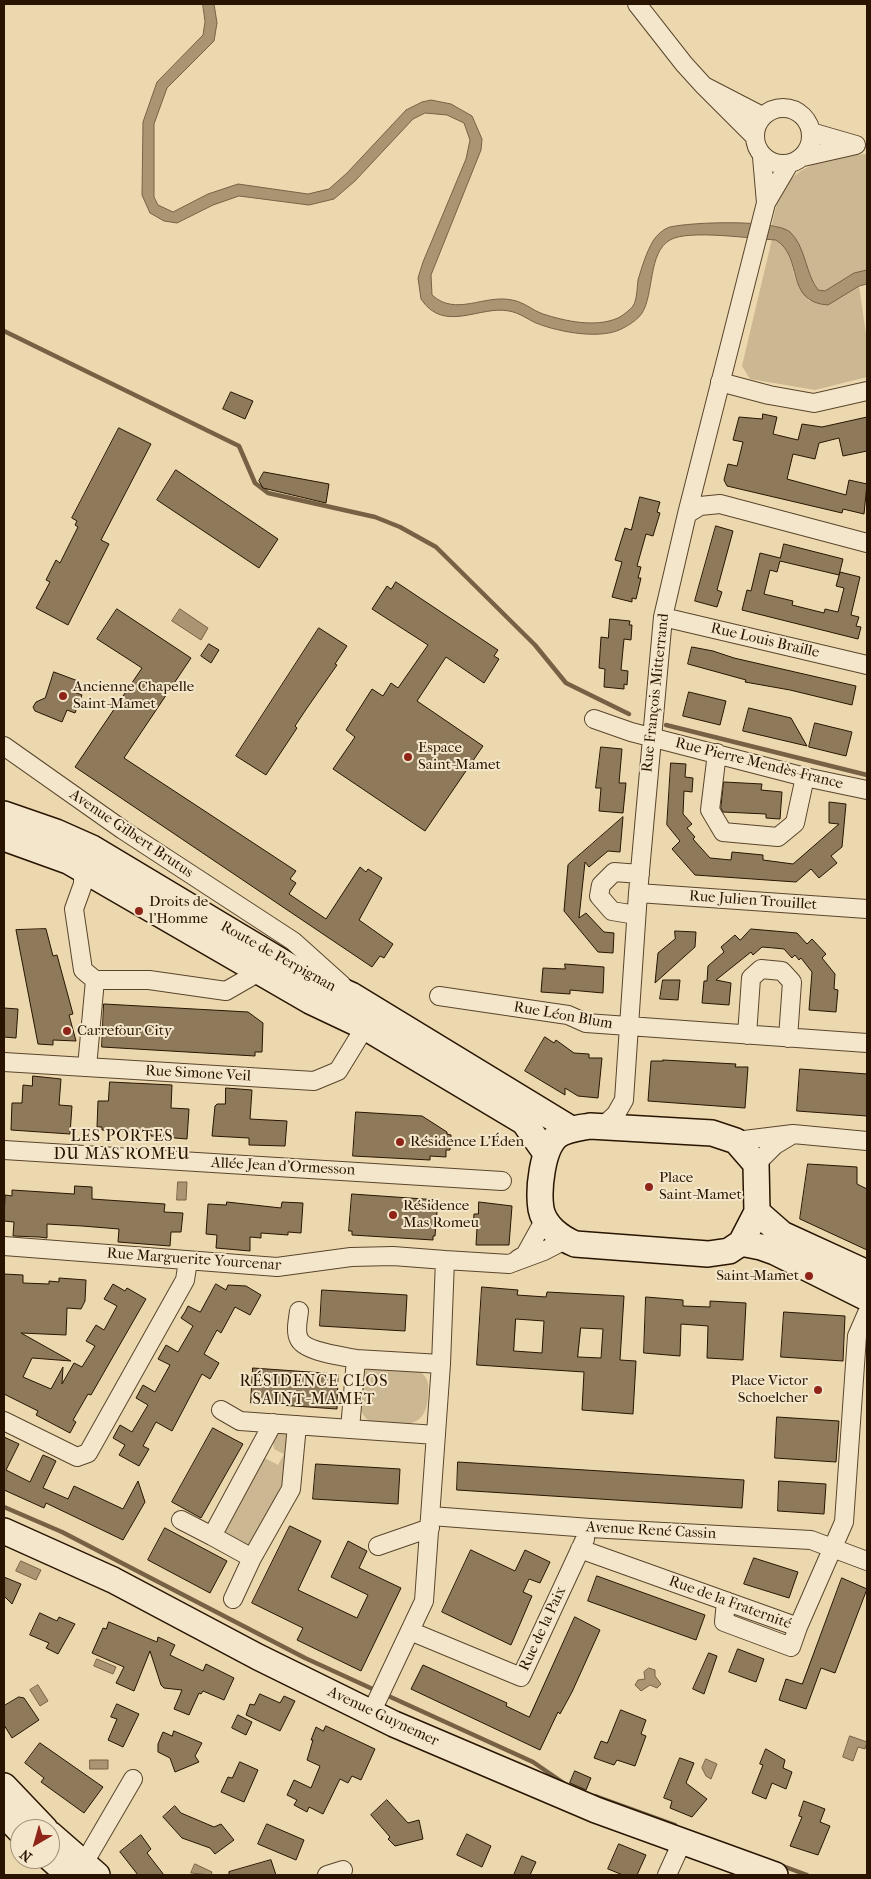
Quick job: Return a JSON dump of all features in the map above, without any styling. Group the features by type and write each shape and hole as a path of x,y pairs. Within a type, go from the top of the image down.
{"main road":[{"name":"Route de Perpignan","path":"4,814 56,832 92,848 292,968 351,996 571,1130"},
{"name":"Route de Perpignan","path":"4,838 78,866 310,1002 364,1026 524,1122 545,1152"},
{"path":"602,1127 712,1133 736,1141 756,1164 757,1212 741,1243 729,1251 708,1254 575,1244 565,1240 552,1229 541,1209 545,1152 557,1136 571,1130 602,1127"},
{"path":"757,1212 782,1234 867,1273"},
{"path":"741,1243 775,1252 867,1298"},
{"name":"Avenue Guynemer","path":"4,1531 377,1699 596,1810 775,1875"},
{"path":"4,1786 35,1819"},
{"path":"60,1845 84,1871"},
{"path":"60,1862 84,1871"}],"street":[{"path":"638,4 684,64 754,136"},
{"path":"704,86 762,116"},
{"path":"764,210 796,160 810,147 811,132 803,116 794,110 783,108 772,110 762,116 756,125 754,136 756,147 762,157 772,163 796,160 862,144"},
{"path":"811,132 862,144"},
{"path":"762,157 764,210"},
{"name":"Rue François Mitterrand","path":"624,1100 636,915 663,617 693,510 720,382 764,210"},
{"path":"720,382 814,403 867,391"},
{"path":"693,510 720,504 867,543"},
{"name":"Rue Louis Braille","path":"663,617 867,665"},
{"name":"Rue Pierre Mendès-France","path":"594,719 652,737 805,778 867,790"},
{"name":"Avenue Gilbert Brutus","path":"4,746 138,840 293,941 351,996"},
{"path":"716,753 710,810 723,832 778,837 795,823 805,778"},
{"path":"78,866 83,875 83,884 74,909 83,970 94,980 149,980 226,991 245,982 259,972"},
{"path":"636,915 612,911 599,896 601,885 614,872 640,874"},
{"name":"Rue Julien Trouillet","path":"638,893 867,909"},
{"path":"747,1035 751,978 761,969 782,971 792,982 788,1038"},
{"path":"87,1067 94,980"},
{"name":"Rue Léon Blum","path":"440,996 568,1015 586,1023 867,1043"},
{"name":"Rue Simone Veil","path":"4,1062 314,1081 338,1071 364,1026"},
{"path":"602,1127 616,1114 624,1100"},
{"path":"624,1100 628,1114 643,1130"},
{"path":"756,1164 775,1145 793,1134"},
{"path":"736,1141 793,1134 867,1140"},
{"name":"Allée Jean d'Ormesson","path":"4,1150 502,1181"},
{"path":"508,1264 525,1255 545,1218"},
{"path":"508,1264 565,1240"},
{"name":"Rue Marguerite Yourcenar","path":"4,1246 277,1267 351,1257 393,1256 508,1264"},
{"path":"377,1699 424,1601 441,1364 445,1260"},
{"path":"4,1421 77,1457 88,1453 185,1280 188,1261"},
{"path":"299,1311 297,1332 299,1339 305,1346 356,1359 441,1364"},
{"name":"Rue de la Fraternité","path":"580,1549 798,1627 844,1522 857,1336 867,1313"},
{"path":"350,1429 356,1359"},
{"path":"222,1410 240,1420 436,1435"},
{"path":"212,1536 273,1423"},
{"path":"233,1599 252,1558 291,1490 297,1425"},
{"path":"181,1520 252,1558"},
{"path":"378,1546 430,1522"},
{"name":"Avenue René Cassin","path":"430,1522 590,1528 811,1540 867,1561"},
{"name":"Rue de la Paix","path":"410,1631 521,1677 590,1528"},
{"path":"84,1871 133,1779"},
{"path":"667,1875 682,1842"}],"shaded area":[{"path":"203,4 214,4 217,23 214,41 167,88 154,124 154,197 158,205 173,212 208,194 238,184 308,194 329,189 347,173 406,110 431,100 451,104 472,116 482,139 481,150 431,275 432,295 441,301 460,305 491,300 512,300 543,314 561,319 590,323 609,321 620,317 633,306 644,260 653,241 660,232 670,227 681,225 713,223 751,223 781,228 790,232 799,245 810,276 818,290 825,291 854,273 867,270 867,284 859,286 828,305 814,302 805,296 800,288 790,257 776,240 721,235 691,235 670,240 663,246 658,254 646,305 642,313 632,323 616,331 605,334 568,332 536,323 517,313 498,310 463,316 451,317 440,315 430,309 421,299 418,278 466,159 470,140 464,123 447,115 425,113 413,119 355,181 334,199 309,205 239,196 213,205 177,223 164,221 150,213 142,195 143,122 157,82 203,35 205,22"},
{"path":"867,154 867,270 854,273 825,292 818,290 796,242 782,228 772,225 780,195 787,184 806,168 830,159"},
{"path":"772,239 778,241 786,249 796,281 809,301 859,286 867,341 867,377 815,390 750,379 742,366"},
{"path":"180,609 208,628 201,640 172,621"},
{"path":"178,1182 187,1182 186,1200 177,1200"},
{"path":"374,1365 420,1371 428,1382 426,1408 422,1416 409,1424 371,1422 366,1418 362,1413 360,1400 363,1372"},
{"path":"280,1431 288,1434 286,1476 252,1545 243,1546 225,1534 224,1529 263,1457 278,1465 284,1454 274,1449 273,1441"},
{"path":"21,1561 41,1570 36,1580 16,1571"},
{"path":"97,1659 116,1667 113,1674 94,1666"},
{"path":"649,1668 655,1670 655,1676 661,1684 657,1688 650,1685 641,1691 635,1685 638,1680 645,1679 644,1672"},
{"path":"38,1685 48,1701 40,1706 30,1690"},
{"path":"850,1736 867,1742 865,1749 858,1747 853,1761 843,1757"},
{"path":"706,1759 717,1764 711,1779 706,1776 702,1768"},
{"path":"90,1760 108,1760 108,1769 90,1769"},
{"path":"195,1864 212,1872 211,1875 191,1873"}],"building":[{"path":"231,392 253,401 245,419 223,409"},
{"path":"763,414 777,417 773,434 798,440 802,424 822,427 867,417 867,451 843,456 839,438 819,443 815,459 793,454 787,479 846,495 849,480 867,484 864,514 843,509 842,513 727,486 724,480 728,464 737,466 743,442 733,440 739,417 762,419"},
{"path":"119,428 151,444 101,540 109,544 68,625 36,608 50,582 46,580 56,560 60,563 78,527 75,525 77,521 72,518"},
{"path":"176,470 278,539 259,568 157,500"},
{"path":"264,472 329,484 326,503 263,488 259,481"},
{"path":"640,497 660,502 657,512 660,513 653,536 646,534 637,566 641,567 638,578 641,578 636,599 632,598 632,602 612,597 622,562 615,560 625,528 631,530"},
{"path":"716,526 733,531 717,590 722,592 717,607 695,601"},
{"path":"784,544 843,559 839,575 780,561 777,572 770,570 764,594 793,601 792,605 824,613 825,609 838,612 844,588 836,586 840,572 860,577 851,615 859,617 856,626 861,627 858,639 742,610 747,590 751,591 760,553 780,558"},
{"name":"Espace Saint-Mamet","path":"396,582 498,650 494,656 499,659 484,683 446,657 417,701 483,746 425,831 333,769 355,737 346,730 372,689 383,696 391,683 398,688 428,645 372,609 387,586 391,589"},
{"path":"117,609 191,658 124,758 296,871 290,879 296,883 289,894 326,919 360,867 366,872 368,869 382,878 359,920 393,944 384,958 380,956 372,967 75,767 142,668 97,639"},
{"path":"610,619 630,621 629,625 632,625 631,640 624,639 621,670 628,671 627,685 624,684 624,689 604,687 605,669 599,668 601,637 608,638"},
{"path":"319,628 347,646 335,664 337,665 295,726 297,728 266,775 236,756"},
{"path":"209,644 219,650 211,663 201,656"},
{"path":"692,647 856,686 852,705 790,690 745,682 746,680 688,664"},
{"name":"Ancienne Chapelle Saint-Mamet","path":"54,672 78,681 74,692 82,695 75,713 67,710 62,722 35,711 33,707 36,702 45,698"},
{"path":"689,692 726,701 720,725 683,716"},
{"path":"749,708 791,718 807,746 743,731"},
{"path":"815,723 852,732 846,756 809,747"},
{"path":"601,747 622,749 619,783 626,783 623,813 599,811 601,788 596,788"},
{"path":"671,763 686,764 685,777 693,778 692,792 684,791 683,814 692,824 687,828 695,837 693,839 710,858 731,860 732,852 763,855 763,860 793,864 839,824 829,823 829,802 846,804 842,847 831,856 837,863 819,878 811,869 796,882 695,875 672,849 680,841 667,825"},
{"path":"724,782 762,784 761,790 782,792 780,819 766,818 766,814 723,812 721,808"},
{"path":"623,817 620,852 608,851 589,867 585,862 579,918 586,913 604,932 614,933 613,953 598,952 564,911 568,865"},
{"path":"46,929 53,956 57,955 73,1014 69,1015 76,1041 53,1040 53,1045 38,1044 16,930"},
{"path":"751,929 797,933 807,944 812,939 826,954 822,958 835,974 834,989 838,990 836,1012 809,1010 812,972 801,958 799,960 795,955 792,958 784,949 762,947 753,955 751,952 716,980 731,983 729,1005 702,1003 704,981 707,981 708,966 724,952 721,947 735,935 740,940"},
{"path":"675,931 696,932 695,947 655,983 658,953 675,939"},
{"path":"565,964 604,967 603,993 570,990 570,994 541,992 543,968 565,969"},
{"path":"663,980 680,980 678,1000 660,999"},
{"path":"104,1004 248,1012 263,1023 262,1052 255,1052 255,1056 102,1047"},
{"path":"4,1008 18,1009 16,1038 4,1037"},
{"path":"545,1037 554,1043 556,1040 574,1053 589,1054 589,1058 602,1058 598,1098 578,1096 565,1088 565,1095 525,1071"},
{"path":"651,1061 736,1064 735,1067 748,1067 745,1108 648,1101"},
{"path":"800,1069 867,1074 867,1116 797,1111"},
{"path":"33,1076 61,1079 59,1105 72,1106 70,1134 11,1130 12,1103 22,1103 23,1085 32,1086"},
{"path":"110,1082 172,1085 171,1108 189,1109 187,1139 151,1136 151,1133 102,1130 102,1127 97,1127 98,1101 108,1101"},
{"path":"226,1088 252,1090 250,1119 287,1121 285,1146 249,1145 249,1138 212,1136 215,1106 217,1104 225,1104"},
{"name":"Résidence L'Éden","path":"356,1112 422,1116 451,1135 450,1150 446,1150 446,1157 430,1156 430,1160 353,1156"},
{"path":"808,1164 857,1167 857,1184 867,1189 867,1250 800,1219"},
{"path":"75,1186 92,1187 92,1199 165,1204 164,1212 183,1213 181,1232 171,1232 170,1246 118,1242 119,1229 82,1226 47,1224 47,1238 13,1236 14,1222 4,1221 5,1195 12,1196 12,1190 74,1194"},
{"name":"Résidence Mas Romeu","path":"352,1194 438,1200 433,1240 352,1235 352,1231 349,1231"},
{"path":"227,1202 281,1208 282,1202 303,1203 301,1233 288,1232 288,1235 261,1233 261,1238 250,1237 250,1251 216,1248 217,1235 206,1234 208,1204 226,1205"},
{"path":"479,1202 512,1206 509,1245 476,1245 477,1228 473,1228 474,1214 478,1214"},
{"path":"4,1274 23,1275 23,1283 49,1284 49,1281 59,1282 59,1278 86,1280 85,1301 81,1309 67,1308 66,1335 21,1333 71,1361 32,1358 23,1377 51,1389 63,1367 62,1384 74,1363 82,1367 95,1346 86,1341 96,1325 104,1330 117,1306 104,1299 113,1284 125,1291 127,1288 146,1299 91,1395 88,1394 73,1420 76,1422 70,1433 36,1415 38,1411 4,1394"},
{"path":"216,1284 226,1290 228,1285 246,1286 261,1295 250,1315 235,1307 221,1333 217,1330 204,1354 219,1363 210,1379 202,1374 172,1431 156,1422 143,1446 149,1449 139,1466 119,1455 125,1445 113,1438 120,1425 132,1432 148,1405 136,1398 143,1385 155,1392 170,1365 158,1359 166,1345 178,1352 193,1326 181,1318 188,1306 200,1312"},
{"path":"482,1287 518,1290 517,1295 546,1297 547,1292 624,1296 620,1360 636,1361 633,1414 582,1410 584,1372 477,1365","holes":["516,1319 544,1321 542,1353 514,1351","581,1328 603,1329 601,1358 578,1357"]},
{"path":"322,1290 407,1295 405,1331 320,1326"},
{"path":"646,1297 683,1300 683,1306 710,1307 710,1301 746,1303 743,1360 707,1358 708,1326 681,1324 680,1356 644,1353"},
{"path":"784,1312 845,1316 843,1361 781,1357"},
{"path":"253,1368 338,1374 337,1409 251,1403"},
{"path":"777,1417 839,1421 836,1462 775,1458"},
{"path":"213,1428 243,1444 201,1518 172,1502"},
{"path":"4,1437 19,1444 6,1470 30,1482 43,1455 50,1458 56,1461 43,1488 68,1499 74,1486 123,1509 138,1481 145,1502 123,1540 46,1503 44,1508 4,1490"},
{"path":"458,1462 744,1480 742,1508 457,1490"},
{"path":"316,1464 400,1469 398,1504 313,1499"},
{"path":"779,1481 826,1484 824,1514 778,1511"},
{"path":"290,1526 321,1541 298,1590 357,1618 368,1595 331,1577 348,1541 367,1551 359,1568 401,1588 361,1671 297,1640 303,1628 252,1603"},
{"path":"165,1528 227,1561 210,1593 148,1560"},
{"path":"471,1550 515,1571 525,1550 550,1562 540,1583 529,1579 523,1592 532,1596 511,1645 442,1612"},
{"path":"754,1558 798,1572 789,1598 744,1584"},
{"path":"597,1576 705,1615 696,1640 588,1601"},
{"path":"4,1577 21,1584 12,1604 4,1596"},
{"path":"842,1578 867,1589 835,1673 821,1668 806,1709 779,1700 786,1679 802,1684"},
{"path":"40,1613 57,1621 59,1617 75,1624 58,1654 46,1648 49,1643 30,1635"},
{"path":"575,1617 600,1630 572,1692 560,1714 558,1712 540,1750 411,1689 423,1665 507,1703 506,1706 529,1717"},
{"path":"109,1622 157,1642 158,1637 175,1645 170,1655 203,1671 206,1664 234,1678 224,1700 203,1691 201,1694 199,1693 189,1715 174,1709 182,1690 164,1688 161,1685 150,1651 134,1691 116,1683 124,1667 92,1653 103,1628 106,1629"},
{"path":"738,1649 764,1659 756,1682 729,1672"},
{"path":"709,1653 717,1656 704,1694 693,1689"},
{"path":"260,1694 280,1703 284,1696 295,1701 280,1731 246,1715 250,1704 254,1705"},
{"path":"19,1697 24,1698 39,1720 12,1738 4,1725 4,1706"},
{"path":"117,1704 139,1714 123,1747 108,1740 117,1719 111,1717"},
{"path":"621,1710 646,1720 641,1734 646,1736 635,1766 617,1760 614,1765 594,1758 601,1741 607,1743"},
{"path":"238,1715 252,1722 246,1735 232,1728"},
{"path":"326,1726 375,1749 361,1780 352,1776 348,1783 340,1779 323,1814 309,1807 307,1812 294,1805 297,1800 287,1795 294,1780 311,1788 320,1766 307,1760 313,1740 311,1740 316,1727 323,1731"},
{"path":"174,1731 202,1743 195,1756 199,1762 175,1772 170,1758 158,1752 158,1744 163,1732 172,1736"},
{"path":"40,1743 103,1787 84,1813 41,1782 44,1778 25,1763"},
{"path":"766,1749 785,1760 783,1768 792,1772 786,1789 772,1783 766,1799 752,1793 763,1765 760,1764"},
{"path":"680,1758 694,1763 686,1783 707,1799 692,1817 670,1808 672,1801 664,1798"},
{"path":"240,1762 258,1770 244,1802 221,1792 228,1777 232,1778"},
{"path":"575,1771 591,1778 586,1790 570,1783"},
{"path":"387,1800 408,1823 419,1820 423,1839 395,1846 388,1839 390,1837 371,1815"},
{"path":"804,1801 825,1809 820,1822 830,1826 818,1855 790,1846 802,1817 799,1816"},
{"path":"175,1806 181,1813 214,1827 221,1824 234,1840 215,1854 210,1848 182,1838 163,1817"},
{"path":"267,1824 304,1840 296,1860 258,1844"},
{"path":"467,1834 491,1846 482,1867 457,1855"},
{"path":"141,1835 151,1849 147,1853 164,1875 138,1875 120,1852"},
{"path":"619,1844 646,1855 637,1875 623,1875 608,1869"},
{"path":"522,1856 536,1862 530,1875 514,1875"},
{"path":"271,1860 276,1875 229,1875 229,1872"}],"waterway":[{"path":"4,331 239,446 255,483 268,493 375,517 400,527 436,547 535,645 566,683 629,714"},
{"path":"666,725 867,775"},
{"path":"4,1507 62,1532 305,1658 377,1691"},
{"path":"384,1694 533,1762 565,1784"},
{"path":"595,1796 675,1825"},
{"path":"780,1865 807,1875"}],"place":[{"name":"Ancienne Chapelle Saint-Mamet","path":"63,696"},
{"name":"Espace Saint-Mamet","path":"408,757"},
{"name":"Droits de l'Homme","path":"139,911"},
{"name":"Carrefour City","path":"67,1031"},
{"name":"Résidence L'Éden","path":"400,1142"},
{"name":"Place Saint-Mamet","path":"649,1187"},
{"name":"Résidence Mas Romeu","path":"393,1215"},
{"name":"Saint-Mamet","path":"809,1276"},
{"name":"Place Victor Schoelcher","path":"818,1390"}],"district":[{"name":"LES PORTES DU MAS ROMEU","path":"122,1146"},
{"name":"RÉSIDENCE CLOS SAINT-MAMET","path":"314,1391"}]}
